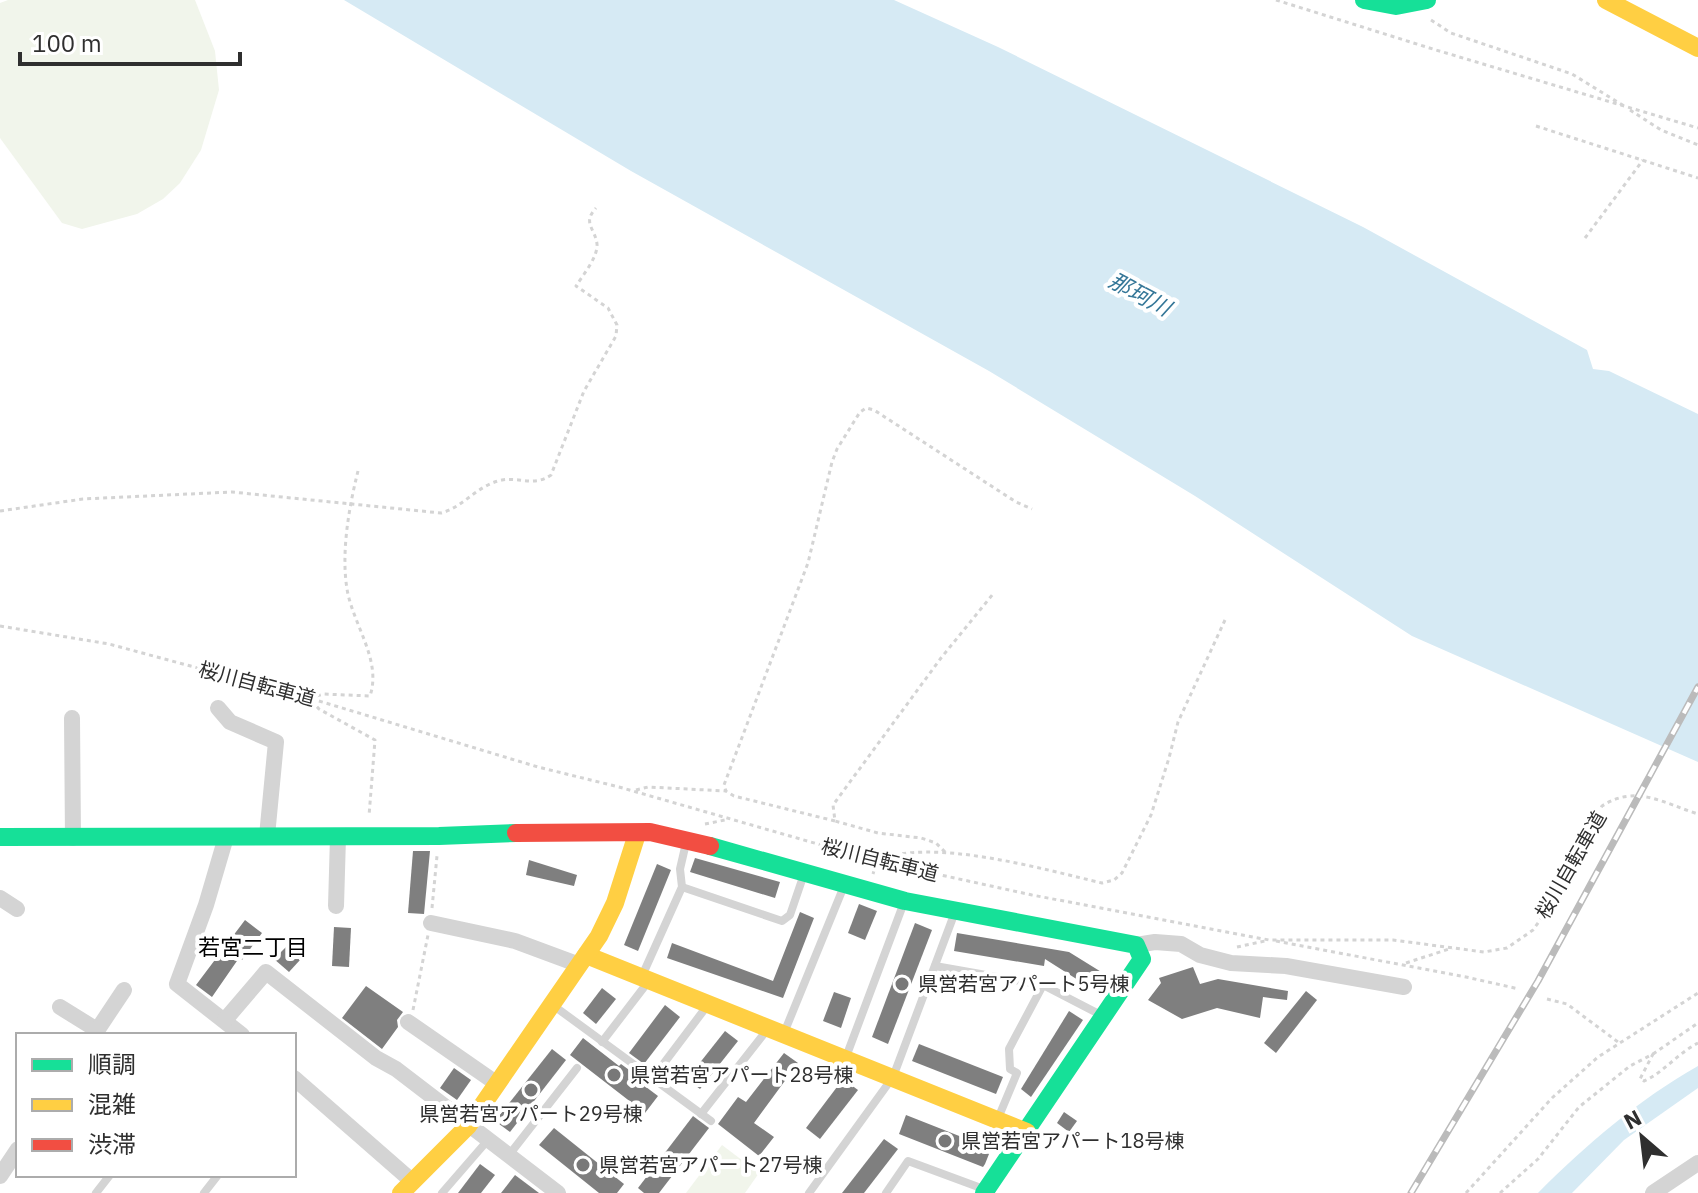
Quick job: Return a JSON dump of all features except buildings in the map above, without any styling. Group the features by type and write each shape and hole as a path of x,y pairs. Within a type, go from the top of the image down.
{"street":[{"path":"1364,0 1383,6 1419,3"},
{"path":"1606,0 1698,48"},
{"path":"218,708 230,722 276,742 267,836"},
{"path":"72,718 73,838"},
{"path":"0,837 338,837 535,832 666,834 905,901 955,912 1136,945 1155,942 1181,944 1200,955 1231,963 1286,966 1404,987"},
{"path":"296,1080 410,1188 468,1126 595,943 618,895 637,834"},
{"path":"226,837 206,905 177,984 230,1029 266,972 558,1193"},
{"path":"336,906 338,837"},
{"path":"0,898 17,909"},
{"path":"431,923 515,941 646,978 1027,1132"},
{"path":"984,1192 1142,959 1136,945"},
{"path":"60,1007 96,1033 124,990"},
{"path":"408,1022 496,1083"},
{"path":"0,1176 16,1152"},
{"path":"1653,1193 1698,1163"}],"lane":[{"path":"602,1042 646,978 682,887 680,869 687,840"},
{"path":"682,887 782,921 790,915 804,873"},
{"path":"701,1114 777,1030 844,884"},
{"path":"846,1058 905,901"},
{"path":"809,1193 893,1077 955,912"},
{"path":"935,966 1043,985 1104,1017"},
{"path":"997,1120 1017,1073 1010,1069 1009,1049 1043,985"},
{"path":"551,1003 711,1121"},
{"path":"652,1079 709,1003"},
{"path":"509,1156 577,1068"},
{"path":"442,1193 488,1140"},
{"path":"886,1193 908,1161 984,1192"},
{"path":"96,1193 108,1177"},
{"path":"204,1193 216,1177"}],"path":[{"path":"1276,0 1698,128"},
{"path":"1419,3 1451,33 1572,74 1661,130 1698,145"},
{"path":"1536,126 1698,178"},
{"path":"1585,238 1643,160"},
{"path":"0,511 83,499 232,492 441,513 451,511 483,486 504,479 543,481 551,475 584,391 616,336 617,325 608,308 576,286 595,254 597,243 588,224 590,214 596,208"},
{"path":"726,791 725,778 808,563 832,462 860,412 866,408 874,410 1016,502 1032,509"},
{"path":"358,471 350,503 345,574 351,611 374,670 373,686 370,696 324,694 309,698 319,709 375,740 367,836"},
{"path":"835,821 833,805 837,796 993,594"},
{"path":"877,861 891,854 945,852 1102,883 1114,880 1122,873 1151,815 1178,722 1225,620"},
{"name":"桜川自転車道","path":"0,626 109,644 309,698 538,767 877,861 1032,895 1269,940 1393,940 1484,952 1507,948 1533,930 1553,902 1602,806 1617,797 1631,795 1659,800 1698,814"},
{"path":"632,791 648,787 726,791 734,796 878,833 921,838 936,843 945,852"},
{"path":"1269,940 1519,989"},
{"path":"1403,964 1454,948"},
{"path":"1466,1193 1552,1098 1618,1042 1698,993"},
{"path":"1547,999 1567,1004 1618,1042"},
{"path":"1500,1193 1538,1159 1579,1107 1630,1066 1698,1023"},
{"path":"1653,1054 1642,1073 1640,1079 1644,1081 1698,1043"}],"shaded area":[{"path":"8,0 195,0 215,51 219,90 201,150 180,183 163,199 137,214 82,229 62,223 0,138 0,3"},
{"path":"722,1145 759,1173 745,1193 686,1193"}],"water":[{"name":"那珂川","path":"344,0 894,0 998,47 1363,227 1587,350 1593,369 1609,371 1698,414 1698,762 1412,636 1195,496 989,371 631,171"},
{"path":"1698,1066 1698,1088 1624,1140 1572,1193 1538,1193 1614,1124"}],"railway":[{"path":"1411,1193 1538,981 1698,687"}],"traffic: fast":[{"path":"1364,0 1396,6 1427,0"},
{"path":"0,837 439,836 516,833"},
{"path":"710,846 905,901 1136,945 1142,959 984,1193"}],"traffic: slow":[{"path":"1606,0 1698,48"},
{"path":"401,1193 468,1126 599,936 615,903 637,834"},
{"path":"586,955 1027,1132"}],"traffic: jam":[{"path":"516,833 650,832 710,846"}],"place":[{"name":"県営若宮アパート5号棟","path":"902,984"},
{"name":"県営若宮アパート28号棟","path":"614,1075"},
{"name":"県営若宮アパート29号棟","path":"531,1090"},
{"name":"県営若宮アパート18号棟","path":"945,1141"},
{"name":"県営若宮アパート27号棟","path":"583,1165"}],"district":[{"name":"若宮二丁目","path":"253,947"}]}
